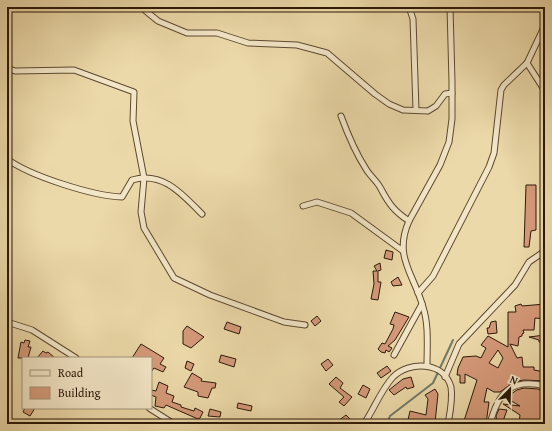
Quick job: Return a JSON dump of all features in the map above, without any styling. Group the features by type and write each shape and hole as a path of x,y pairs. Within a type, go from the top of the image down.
{"street":[{"path":"141,7 158,22 187,33 218,33 248,43 298,45 327,53 389,104 404,110 428,111 436,106 440,98 445,94 452,93"},
{"path":"409,7 413,20 416,110"},
{"path":"427,366 426,320 418,293 404,263 403,251 405,230 440,166 450,132 452,93 450,7"},
{"path":"418,293 433,276 489,167 494,153 501,90 504,85 527,63 545,25"},
{"path":"527,63 545,92"},
{"path":"7,68 22,71 74,70 134,92 133,121 144,178 141,212 144,228 174,278 210,295 284,322 305,325"},
{"path":"341,116 355,151 370,176 382,190 382,194 392,207 409,221"},
{"path":"7,159 18,167 32,173 104,196 122,197 132,180 157,178 171,186 202,214"},
{"path":"303,206 317,202 350,213 403,251"},
{"path":"443,376 458,344 515,284 529,262 545,251"},
{"path":"394,355 422,304"},
{"path":"7,322 32,330 74,357"},
{"path":"364,424 384,389 394,377 406,368 416,365 427,366 435,370 449,383 452,394 448,424"},
{"path":"490,424 500,400 512,386 524,382 545,386"},
{"path":"151,409 174,424"}],"building":[{"path":"526,185 536,185 536,230 531,231 529,247 524,247"},
{"path":"386,250 393,252 392,260 384,258"},
{"path":"380,263 381,270 378,271 378,282 381,282 378,300 371,299 374,284 373,271 377,271 374,266"},
{"path":"398,277 402,285 393,286 391,282"},
{"path":"521,304 522,306 545,304 545,319 535,318 534,330 523,330 524,333 519,337 518,346 510,344 517,358 522,357 523,367 534,367 534,370 545,372 545,381 524,380 514,382 500,392 494,392 487,388 484,402 489,402 486,424 463,424 477,380 465,374 465,383 460,383 460,375 457,375 458,368 463,357 476,356 481,358 486,348 481,345 488,336 508,347 508,312 516,312 515,306","holes":["498,350 503,358 498,368 489,363"]},
{"path":"395,312 409,317 395,340 388,346 392,348 389,352 386,350 385,353 381,352 378,349 382,343 385,344 393,329 394,325 390,324"},
{"path":"317,316 321,321 315,326 311,321"},
{"path":"496,321 497,333 488,334 487,328 489,328 491,322"},
{"path":"227,322 241,327 239,334 224,329"},
{"path":"187,326 204,337 191,348 183,344 183,331"},
{"path":"545,335 545,342 539,342 539,340 529,337"},
{"path":"25,340 30,341 28,347 31,347 28,357 18,358 21,342 24,343"},
{"path":"141,344 164,358 160,364 166,367 163,372 154,368 152,371 152,357 133,357"},
{"path":"43,351 46,353 48,352 54,357 38,357"},
{"path":"221,355 236,359 234,367 219,362"},
{"path":"328,359 333,365 326,371 321,364"},
{"path":"187,361 194,364 191,371 185,368"},
{"path":"387,366 391,371 381,378 377,373"},
{"path":"192,373 202,379 201,381 216,383 215,388 212,388 208,398 198,396 198,392 184,387"},
{"path":"336,377 343,383 340,388 352,397 344,406 339,402 344,397 329,384"},
{"path":"411,377 414,387 407,389 406,387 394,395 389,390 403,379"},
{"path":"159,382 168,386 166,393 174,396 172,402 181,405 181,407 194,411 195,408 203,412 200,418 198,419 166,405 164,408 155,406 156,397 152,395 152,390 156,391"},
{"path":"363,385 370,389 366,398 358,394"},
{"path":"524,388 538,389 545,392 545,417 543,424 519,424 520,415 503,404 520,406 508,399 508,396 517,390"},
{"path":"435,389 438,394 435,423 420,421 419,423 408,420 410,411 426,415 428,399 425,395"},
{"path":"238,403 252,406 251,411 237,408"},
{"path":"24,409 34,409 30,416 23,412"},
{"path":"210,409 221,412 220,417 208,416"},
{"path":"499,409 507,410 502,424 497,424 496,416"},
{"path":"346,415 351,420 346,424 334,424"}],"waterway":[{"path":"387,424 390,416 433,383 453,340"}]}
